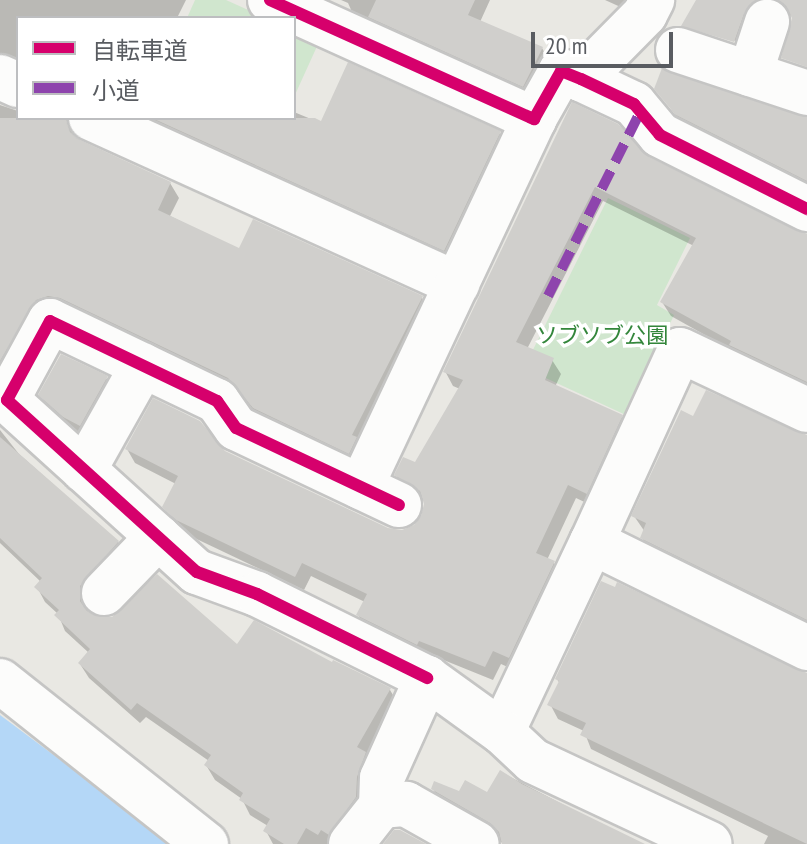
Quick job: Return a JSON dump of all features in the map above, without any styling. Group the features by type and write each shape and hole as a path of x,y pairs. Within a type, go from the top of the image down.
{"street":[{"path":"581,79 645,14 652,0"},
{"path":"279,2 534,119"},
{"path":"750,74 767,22"},
{"path":"678,50 807,93"},
{"path":"710,844 533,761 502,732 427,678 257,594 197,572 7,400 50,321 217,401 236,428 380,496 457,284 534,119 561,71 634,104 660,135 807,209"},
{"path":"95,120 457,284"},
{"path":"502,732 680,350 807,410"},
{"path":"84,470 143,365"},
{"path":"104,593 158,537"},
{"path":"592,542 807,648"},
{"path":"351,844 381,806 382,778 427,678"},
{"path":"0,681 206,844"},
{"path":"381,806 406,804 477,844"}],"green space":[{"path":"195,0 226,0 262,16 188,16"},
{"path":"296,31 319,42 296,93"},
{"name":"ソブソブ公園","path":"608,198 690,238 657,305 674,315 628,416 524,368"}],"water":[{"path":"0,715 173,844 0,844"}],"building":[{"path":"376,0 475,0 468,15 543,47 523,87 368,17"},
{"path":"696,0 757,0 744,14 734,42 681,26"},
{"path":"778,0 807,0 807,67 781,58 792,18 786,6"},
{"path":"348,62 501,131 444,251 156,120 315,118 321,121"},
{"path":"662,68 807,117 807,181 676,115 654,89"},
{"path":"572,102 618,124 649,157 807,234 807,382 729,345 731,341 660,302 696,238 595,187 516,342 554,358 545,380 623,415 587,494 568,485 536,553 555,561 509,658 493,651 485,667 419,641 417,645 356,615 367,594 302,563 295,577 176,520 162,507 178,476 125,449 153,398 200,421 225,451 388,528 402,530 414,525 421,516 424,504 420,491 394,475 403,457 415,462 463,380 443,372"},
{"path":"0,118 67,120 70,132 80,140 171,182 158,210 239,248 253,219 423,296 352,435 357,437 349,454 253,408 228,378 60,298 48,296 36,300 0,361"},
{"path":"61,354 108,376 80,426 63,417 38,395"},
{"path":"706,390 807,435 807,620 640,538 646,523 631,516 681,410 693,416"},
{"path":"0,437 119,541 80,586 80,601 87,611 99,617 112,617 157,574 237,644 254,620 332,662 391,688 357,747 366,752 357,777 356,797 329,835 321,830 318,835 306,828 297,844 284,844 263,831 270,819 239,800 243,793 204,765 211,755 137,703 131,710 78,663 90,649 54,615 59,610 34,587 42,578 0,538"},
{"path":"601,581 615,587 617,582 807,673 807,844 580,735 586,723 547,705 559,681 555,679"},
{"path":"500,770 522,784 645,844 502,844 499,832 490,823 431,789 434,781 459,791 465,780 487,792"},
{"path":"394,830 400,830 426,844 383,844"}],"marked path":[{"path":"548,296 640,112"}],"cycle path":[{"path":"270,0 534,119 561,71 634,104 660,135 807,209"},
{"path":"399,505 236,428 217,401 50,321 7,400 197,572 257,594 427,678"}]}
